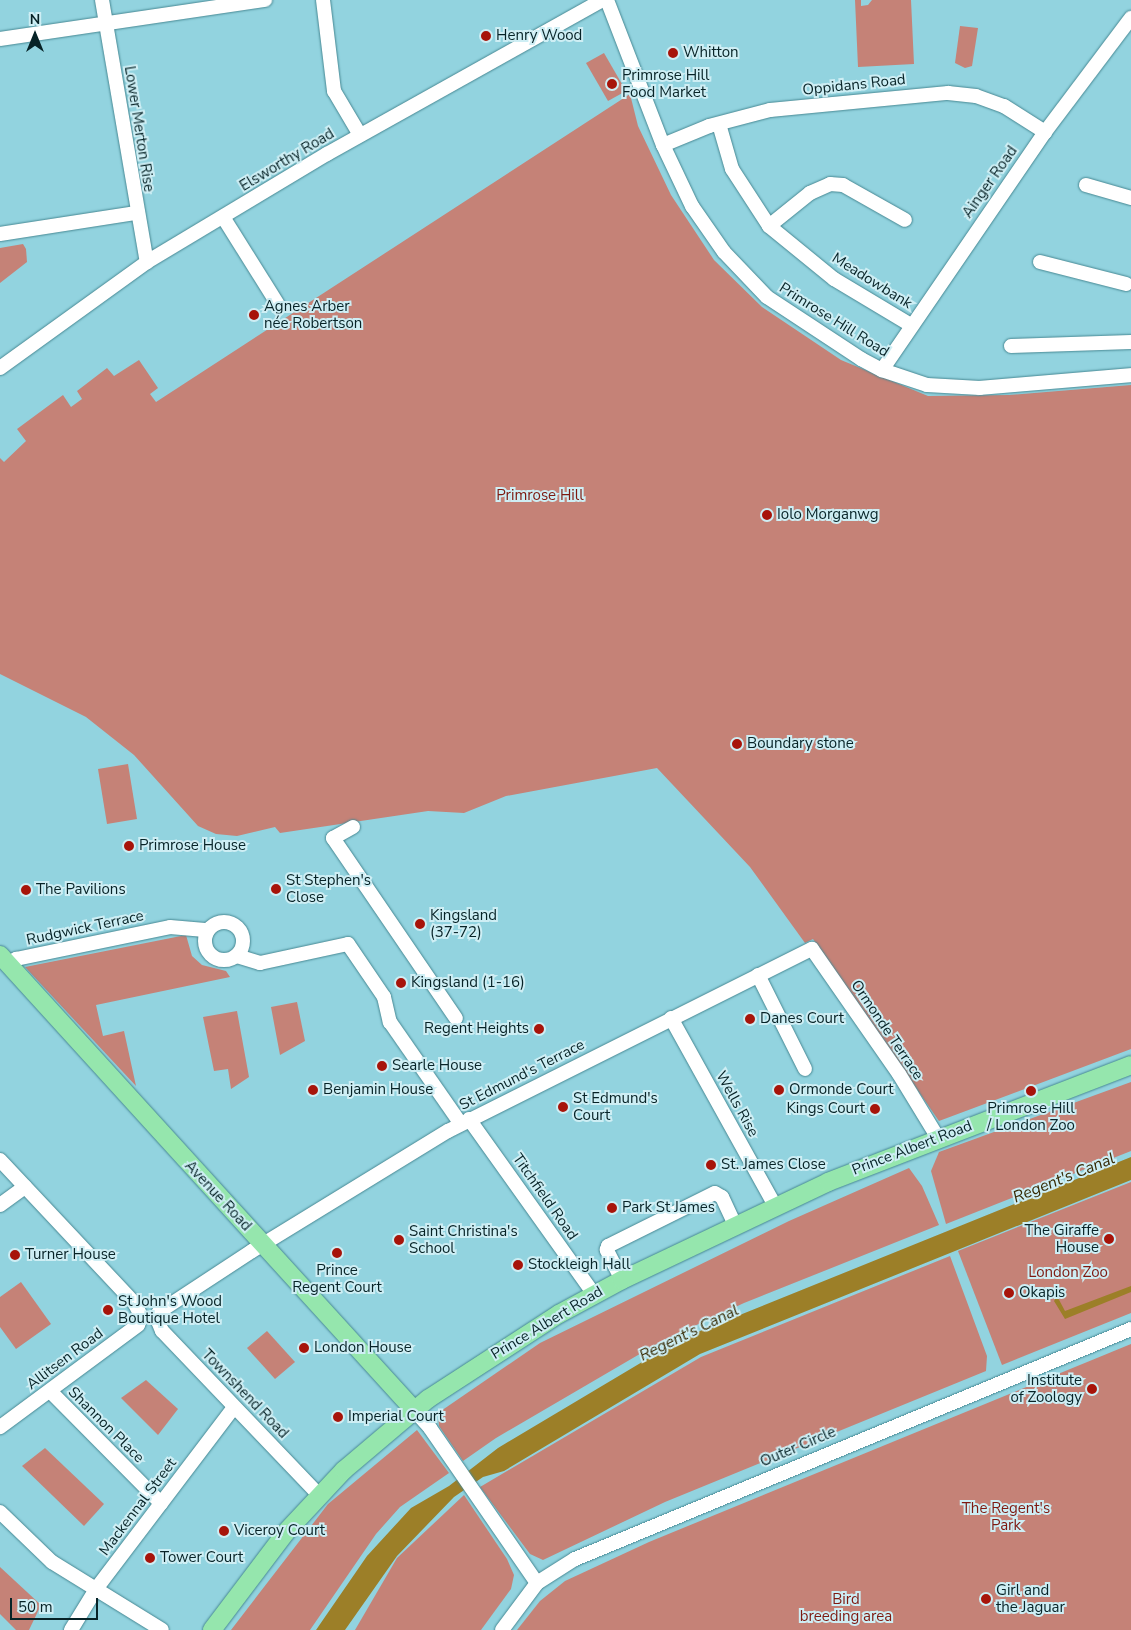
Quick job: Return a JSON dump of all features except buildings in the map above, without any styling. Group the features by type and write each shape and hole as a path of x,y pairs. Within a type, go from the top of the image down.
{"main road":[{"name":"Avenue Road","path":"4,960 414,1410"},
{"name":"Prince Albert Road","path":"212,1630 318,1494 414,1410 492,1356 594,1294 775,1206 938,1138 1131,1065"}],"street":[{"name":"Lower Merton Rise","path":"102,0 136,213 147,262"},
{"path":"0,39 106,25 265,0"},
{"path":"323,0 334,91 360,135"},
{"name":"Elsworthy Road","path":"0,368 147,262 360,135 603,0"},
{"name":"Primrose Hill Road","path":"607,0 663,144 692,206 718,244 767,297 882,370 927,385 962,388 1131,375"},
{"name":"Ainger Road","path":"882,370 911,325 1045,132 1131,18"},
{"name":"Oppidans Road","path":"663,144 719,124 770,110 948,94 976,96 1004,106 1045,132"},
{"name":"Meadowbank","path":"719,124 732,168 769,226 834,279 911,325"},
{"path":"769,226 810,194 830,184 843,185 905,220"},
{"path":"1086,185 1131,198"},
{"path":"0,234 136,213"},
{"path":"223,218 277,303"},
{"path":"1040,262 1126,284"},
{"path":"1011,346 1131,342"},
{"path":"353,827 333,838 456,1018"},
{"path":"225,922 237,927 243,938 237,956 225,961 213,957 206,948 208,930 225,922"},
{"name":"Rudgwick Terrace","path":"4,960 170,927 208,930"},
{"name":"Titchfield Road","path":"237,956 260,963 348,944 384,997 390,1022 594,1294"},
{"name":"Ormonde Terrace","path":"805,952 812,949 899,1074 938,1138"},
{"name":"St Edmund's Terrace","path":"263,1244 465,1122 805,952"},
{"path":"758,975 805,1069"},
{"name":"Wells Rise","path":"671,1018 775,1206"},
{"path":"0,1160 25,1187 0,1205"},
{"name":"Allitsen Road","path":"0,1428 141,1321 139,1311 25,1187"},
{"path":"622,1280 607,1250 608,1246 715,1193 722,1197 735,1225"},
{"name":"Townshend Road","path":"263,1244 159,1312 160,1328 318,1494"},
{"name":"Outer Circle","path":"502,1630 537,1583 557,1568 601,1547 1131,1329"},
{"name":"Shannon Place","path":"50,1391 161,1503"},
{"name":"Mackennal Street","path":"71,1630 96,1589 234,1407"},
{"name":"Avenue Road","path":"414,1410 436,1436 537,1583"},
{"path":"0,1512 52,1562 162,1630"}],"green space":[{"path":"855,0 861,0 861,6 868,5 872,0 911,0 914,64 858,67"},
{"path":"960,26 978,28 972,66 965,68 955,63"},
{"path":"604,53 626,91 608,101 586,63"},
{"name":"Primrose Hill","path":"630,94 638,126 671,195 714,260 762,307 841,360 928,396 1009,395 1131,385 1131,1049 939,1121 813,939 805,943 750,867 657,768 506,796 464,813 428,811 280,833 275,827 237,836 216,834 198,826 134,755 86,717 0,674 0,458 4,462 26,441 17,429 63,395 71,407 82,399 77,391 107,368 114,376 139,360 158,388 150,394 156,402"},
{"path":"23,244 26,249 27,262 0,283 0,248"},
{"path":"128,764 137,819 107,824 98,769"},
{"path":"186,935 192,956 202,965 226,971 230,977 96,1005 103,1036 124,1031 136,1086 25,967"},
{"path":"297,1002 305,1041 280,1055 271,1007"},
{"path":"237,1011 249,1077 231,1089 228,1069 214,1071 203,1017"},
{"path":"1131,1082 1131,1151 946,1224 931,1171 939,1152"},
{"path":"909,1168 922,1186 939,1225 744,1303 662,1341 496,1438 463,1461 439,1426 438,1413 540,1343 789,1221"},
{"name":"London Zoo","path":"1131,1182 1131,1313 1002,1365 958,1251"},
{"path":"950,1256 987,1356 986,1371 665,1502 543,1560 530,1554 480,1487 701,1357"},
{"path":"21,1282 51,1324 16,1349 0,1327 0,1297"},
{"path":"267,1331 295,1362 275,1379 247,1348"},
{"name":"The Regent's Park","path":"1131,1344 1131,1630 517,1630 540,1601 565,1581 649,1542"},
{"path":"146,1380 178,1409 158,1435 121,1398"},
{"path":"417,1430 449,1473 400,1507 376,1534 310,1630 231,1630 328,1504"},
{"path":"45,1448 104,1504 84,1526 22,1466"},
{"path":"464,1495 507,1559 514,1575 511,1589 481,1630 355,1630 397,1558"},
{"path":"0,1567 41,1605 29,1630 16,1630 0,1614"}],"shaded area":[{"path":"1131,1157 1131,1180 700,1354 504,1471 483,1477 454,1497 397,1556 345,1630 316,1630 367,1556 411,1508 449,1486 498,1448 664,1349 700,1331"},
{"path":"1131,1286 1131,1292 1065,1319 1054,1301 1057,1296 1065,1311"}],"place":[{"name":"Henry Wood","path":"486,36"},
{"name":"Whitton","path":"673,53"},
{"name":"Primrose Hill Food Market","path":"612,84"},
{"name":"Agnes Arber née Robertson","path":"254,315"},
{"name":"Iolo Morganwg","path":"767,515"},
{"name":"Boundary stone","path":"737,744"},
{"name":"Primrose House","path":"129,846"},
{"name":"St Stephen's Close","path":"276,889"},
{"name":"The Pavilions","path":"26,890"},
{"name":"Kingsland (37-72)","path":"420,924"},
{"name":"Kingsland (1-16)","path":"401,983"},
{"name":"Danes Court","path":"750,1019"},
{"name":"Regent Heights","path":"539,1029"},
{"name":"Searle House","path":"382,1066"},
{"name":"Benjamin House","path":"313,1090"},
{"name":"Ormonde Court","path":"779,1090"},
{"name":"Primrose Hill / London Zoo","path":"1031,1091"},
{"name":"St Edmund's Court","path":"563,1107"},
{"name":"Kings Court","path":"875,1109"},
{"name":"St. James Close","path":"711,1165"},
{"name":"Park St James","path":"612,1208"},
{"name":"The Giraffe House","path":"1109,1239"},
{"name":"Saint Christina's School","path":"399,1240"},
{"name":"Prince Regent Court","path":"337,1253"},
{"name":"Turner House","path":"15,1255"},
{"name":"Stockleigh Hall","path":"518,1265"},
{"name":"Okapis","path":"1009,1293"},
{"name":"St John's Wood Boutique Hotel","path":"108,1310"},
{"name":"London House","path":"304,1348"},
{"name":"Institute of Zoology","path":"1092,1389"},
{"name":"Imperial Court","path":"338,1417"},
{"name":"Viceroy Court","path":"224,1531"},
{"name":"Tower Court","path":"150,1558"},
{"name":"Girl and the Jaguar","path":"986,1599"}],"water label":[{"name":"Regent's Canal","path":"1064,1178"},
{"name":"Regent's Canal","path":"689,1333"}],"park label":[{"name":"Bird breeding area","path":"846,1608"}]}
